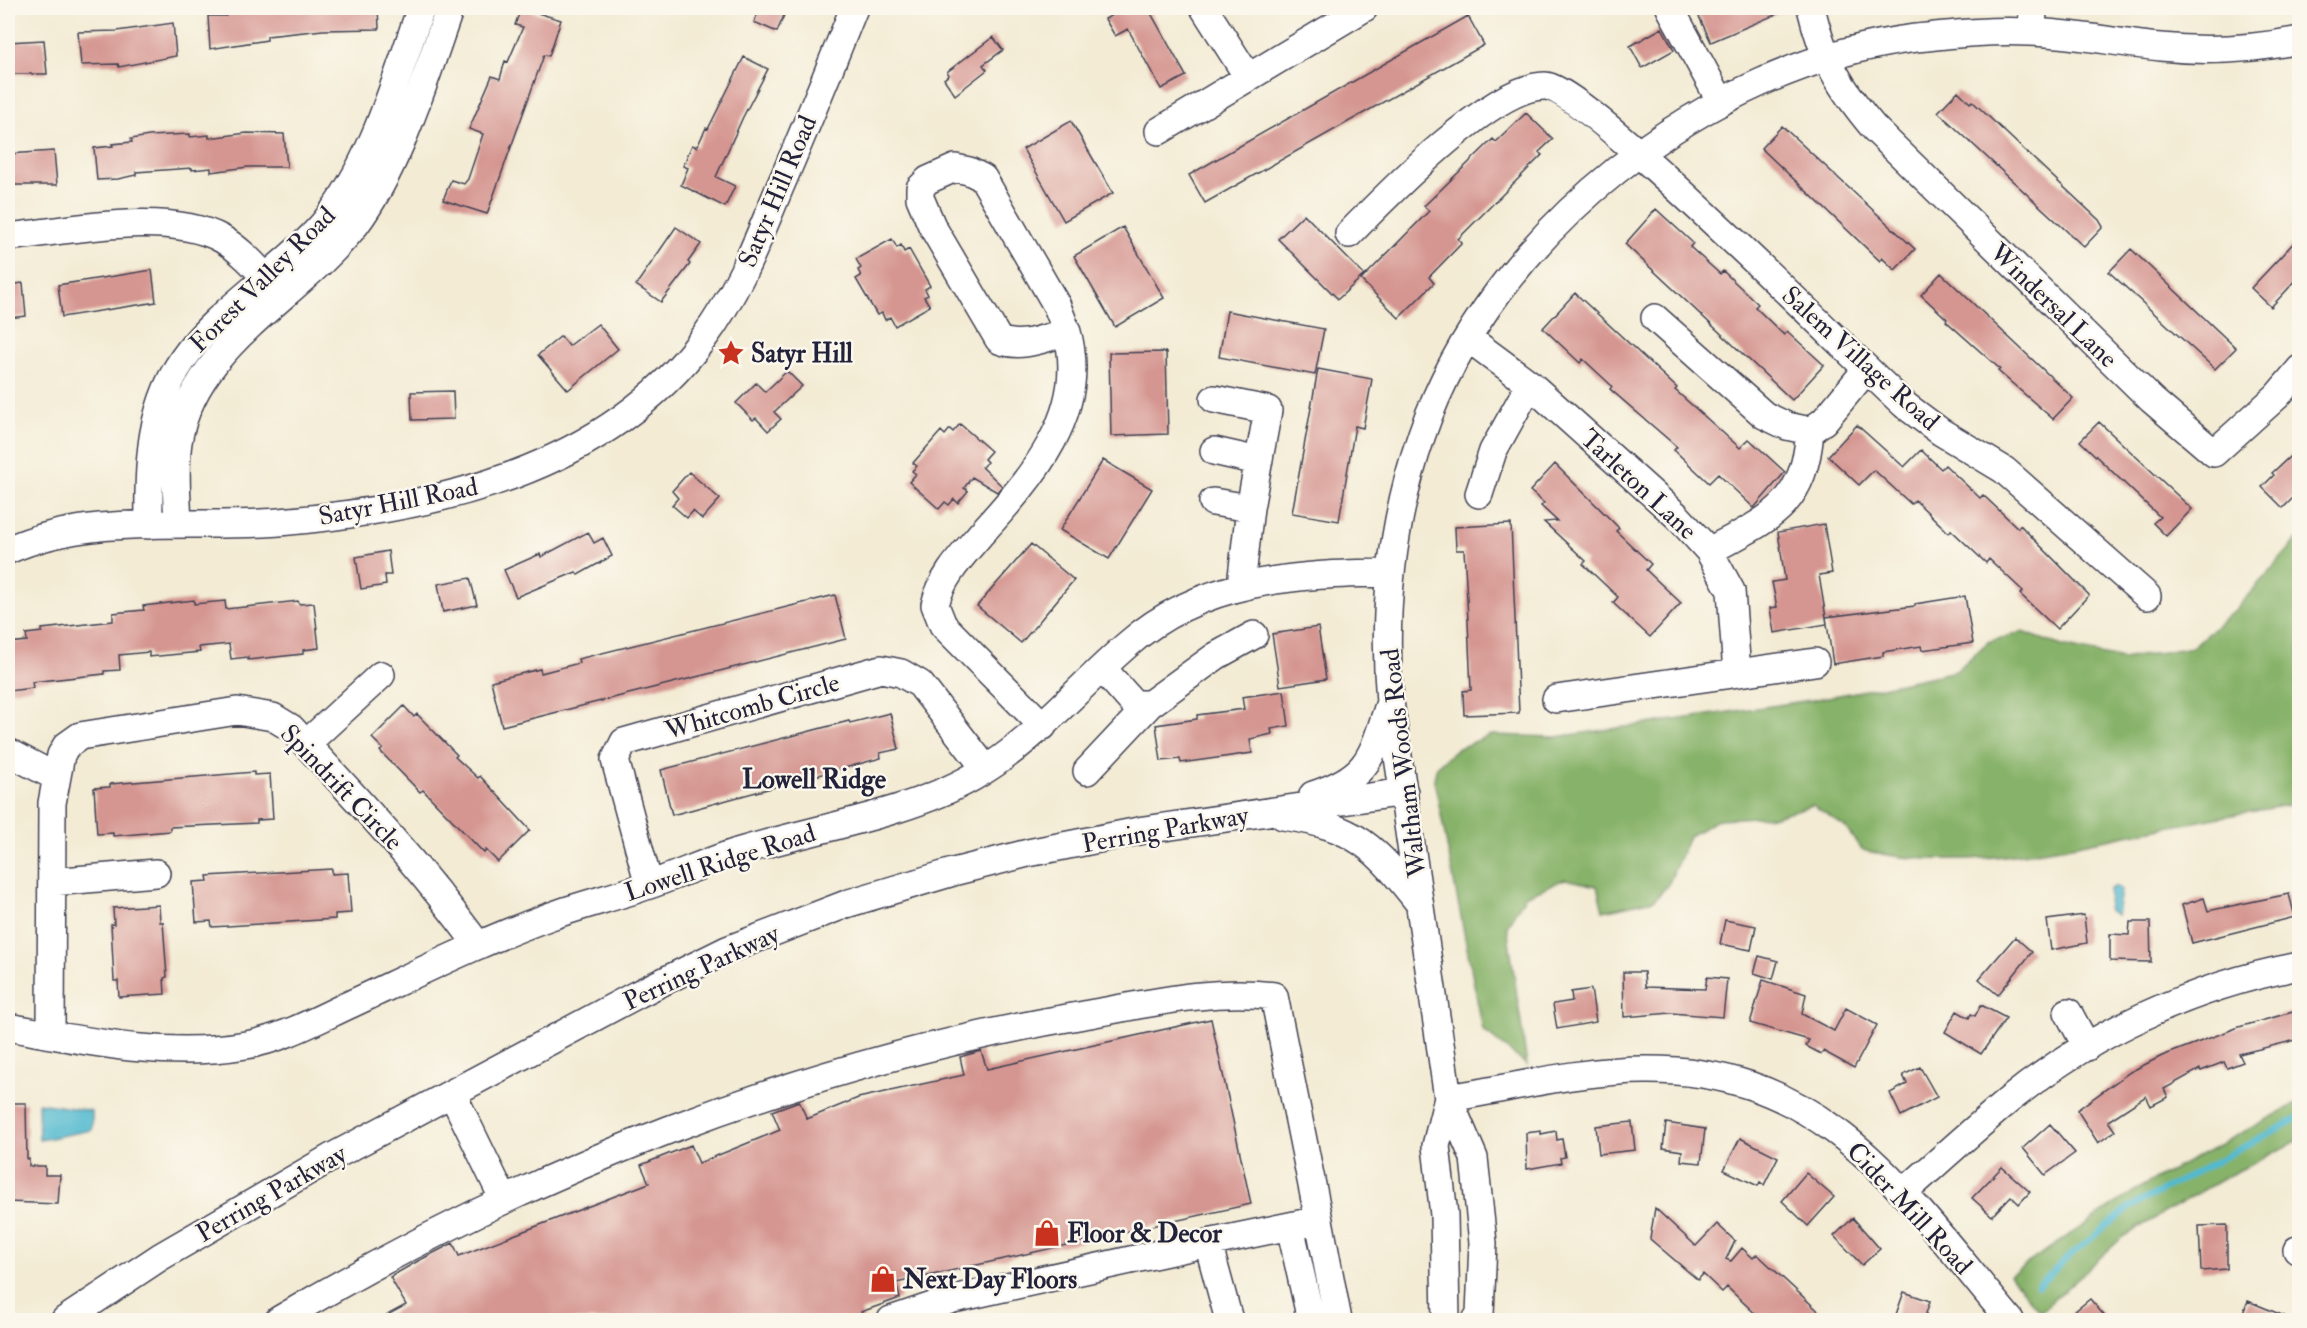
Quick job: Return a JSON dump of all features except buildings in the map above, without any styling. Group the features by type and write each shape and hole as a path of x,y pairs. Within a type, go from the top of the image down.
{"street":[{"name":"Forest Valley Road","path":"178,524 178,443 191,401 204,376 274,287 303,245 324,222 358,173 384,112 421,8"},
{"name":"Forest Valley Road","path":"148,525 151,439 159,409 172,378 188,352 210,327 331,255 357,222 376,192 402,137 450,8"},
{"name":"Satyr Hill Road","path":"8,550 66,530 312,519 446,497 482,487 544,463 611,427 640,407 684,364 705,337 737,282 777,196 854,8"},
{"path":"1204,8 1248,77"},
{"path":"1159,131 1364,8"},
{"path":"1670,8 1721,102"},
{"path":"1811,8 1825,58"},
{"name":"Waltham Woods Road","path":"1476,1320 1480,1314 1483,1243 1474,1158 1448,1098 1390,702 1388,650 1389,573 1400,513 1422,433 1447,377 1468,338 1494,299 1549,234 1580,203 1639,154 1721,102 1787,71 1825,58 1912,39 1994,32 2032,20 2199,49 2240,48 2300,40"},
{"name":"Windersal Lane","path":"1825,58 1851,101 1874,128 2152,400 2214,453 2277,396 2300,369"},
{"name":"Salem Village Road","path":"1349,234 1401,183 1454,137 1508,98 1532,87 1546,86 1562,92 1639,154 1767,273 1866,370 1941,432 2004,470 2147,596"},
{"path":"1043,726 943,625 934,604 942,583 964,553 1019,491 1056,436 1066,410 1074,366 1067,332 1057,306 983,178 969,171 955,168 928,180 920,188 920,198 932,226 999,340 1010,344 1024,344 1067,332"},
{"path":"8,237 128,225 179,225 204,231 224,240 274,287"},
{"path":"1655,318 1764,415 1787,426 1810,431 1824,421 1866,370"},
{"name":"Tarleton Lane","path":"1468,338 1530,384 1677,516 1709,551 1731,591 1737,673"},
{"path":"1479,494 1493,451 1530,384"},
{"path":"1214,399 1268,410 1250,508 1241,585"},
{"path":"1709,551 1774,514 1791,497 1808,456 1810,431"},
{"path":"1214,451 1258,461"},
{"path":"1213,502 1250,508"},
{"name":"Lowell Ridge Road","path":"8,1027 141,1050 207,1051 252,1044 299,1028 477,944 554,915 649,885 739,851 910,803 960,784 1043,726 1143,632 1175,611 1214,593 1241,585 1300,576 1389,573"},
{"path":"1087,771 1150,704 1216,656 1254,635"},
{"path":"1556,699 1815,662"},
{"name":"Whitcomb Circle","path":"649,885 615,760 624,742 880,669 901,673 920,684 985,768"},
{"path":"1103,669 1134,704 1150,704"},
{"path":"306,744 381,675"},
{"path":"1258,813 1340,786 1354,777 1364,767 1373,751 1390,702"},
{"name":"Spindrift Circle","path":"51,1035 52,803 61,755 66,746 80,736 237,711 273,717 291,728 437,888 477,944"},
{"path":"8,752 56,777"},
{"name":"Perring Parkway","path":"65,1320 160,1257 255,1200 452,1093 727,950 849,903 952,872 1028,853 1144,830 1404,792"},
{"path":"1258,813 1302,819 1357,837 1389,865 1420,904"},
{"path":"52,882 156,873"},
{"path":"1903,1192 2011,1099 2087,1047 2181,1000 2229,982 2300,966"},
{"path":"279,1320 425,1238 504,1200 650,1137 897,1055 1028,1024 1208,994 1246,993 1274,996 1338,1320"},
{"path":"2068,1012 2087,1047"},
{"name":"Cider Mill Road","path":"1448,1098 1601,1074 1644,1070 1684,1071 1730,1079 1773,1092 1817,1117 1855,1144 1903,1192 2009,1320"},
{"path":"452,1093 504,1200"},
{"name":"Waltham Woods Road","path":"1446,1320 1444,1215 1436,1146 1448,1098"},
{"path":"900,1318 953,1299 1319,1220"},
{"path":"1290,1226 1311,1320"},
{"path":"1208,1243 1229,1320"}],"green space":[{"path":"2299,538 2299,803 2034,852 1965,859 1896,856 1862,850 1845,827 1813,805 1775,816 1719,819 1689,836 1668,885 1654,900 1603,911 1597,886 1565,879 1525,896 1507,926 1527,1065 1483,1030 1434,779 1437,766 1457,749 1491,735 1556,737 1812,700 1882,687 1956,671 1988,642 2022,632 2062,646 2123,659 2192,647 2235,610"},
{"path":"2299,1102 2299,1140 2226,1177 2124,1236 2040,1312 2010,1275 2139,1188"}],"water":[{"path":"2113,887 2121,890 2117,915 2108,910 2109,890"},
{"path":"38,1103 92,1111 92,1130 39,1140"}],"waterway":[{"path":"2038,1286 2067,1258 2129,1208 2300,1117"}],"place":[{"name":"Satyr Hill","path":"731,353"},
{"name":"Floor & Decor","path":"1047,1233"},
{"name":"Next Day Floors","path":"883,1279"}],"district":[{"name":"Lowell Ridge","path":"814,779"}]}
